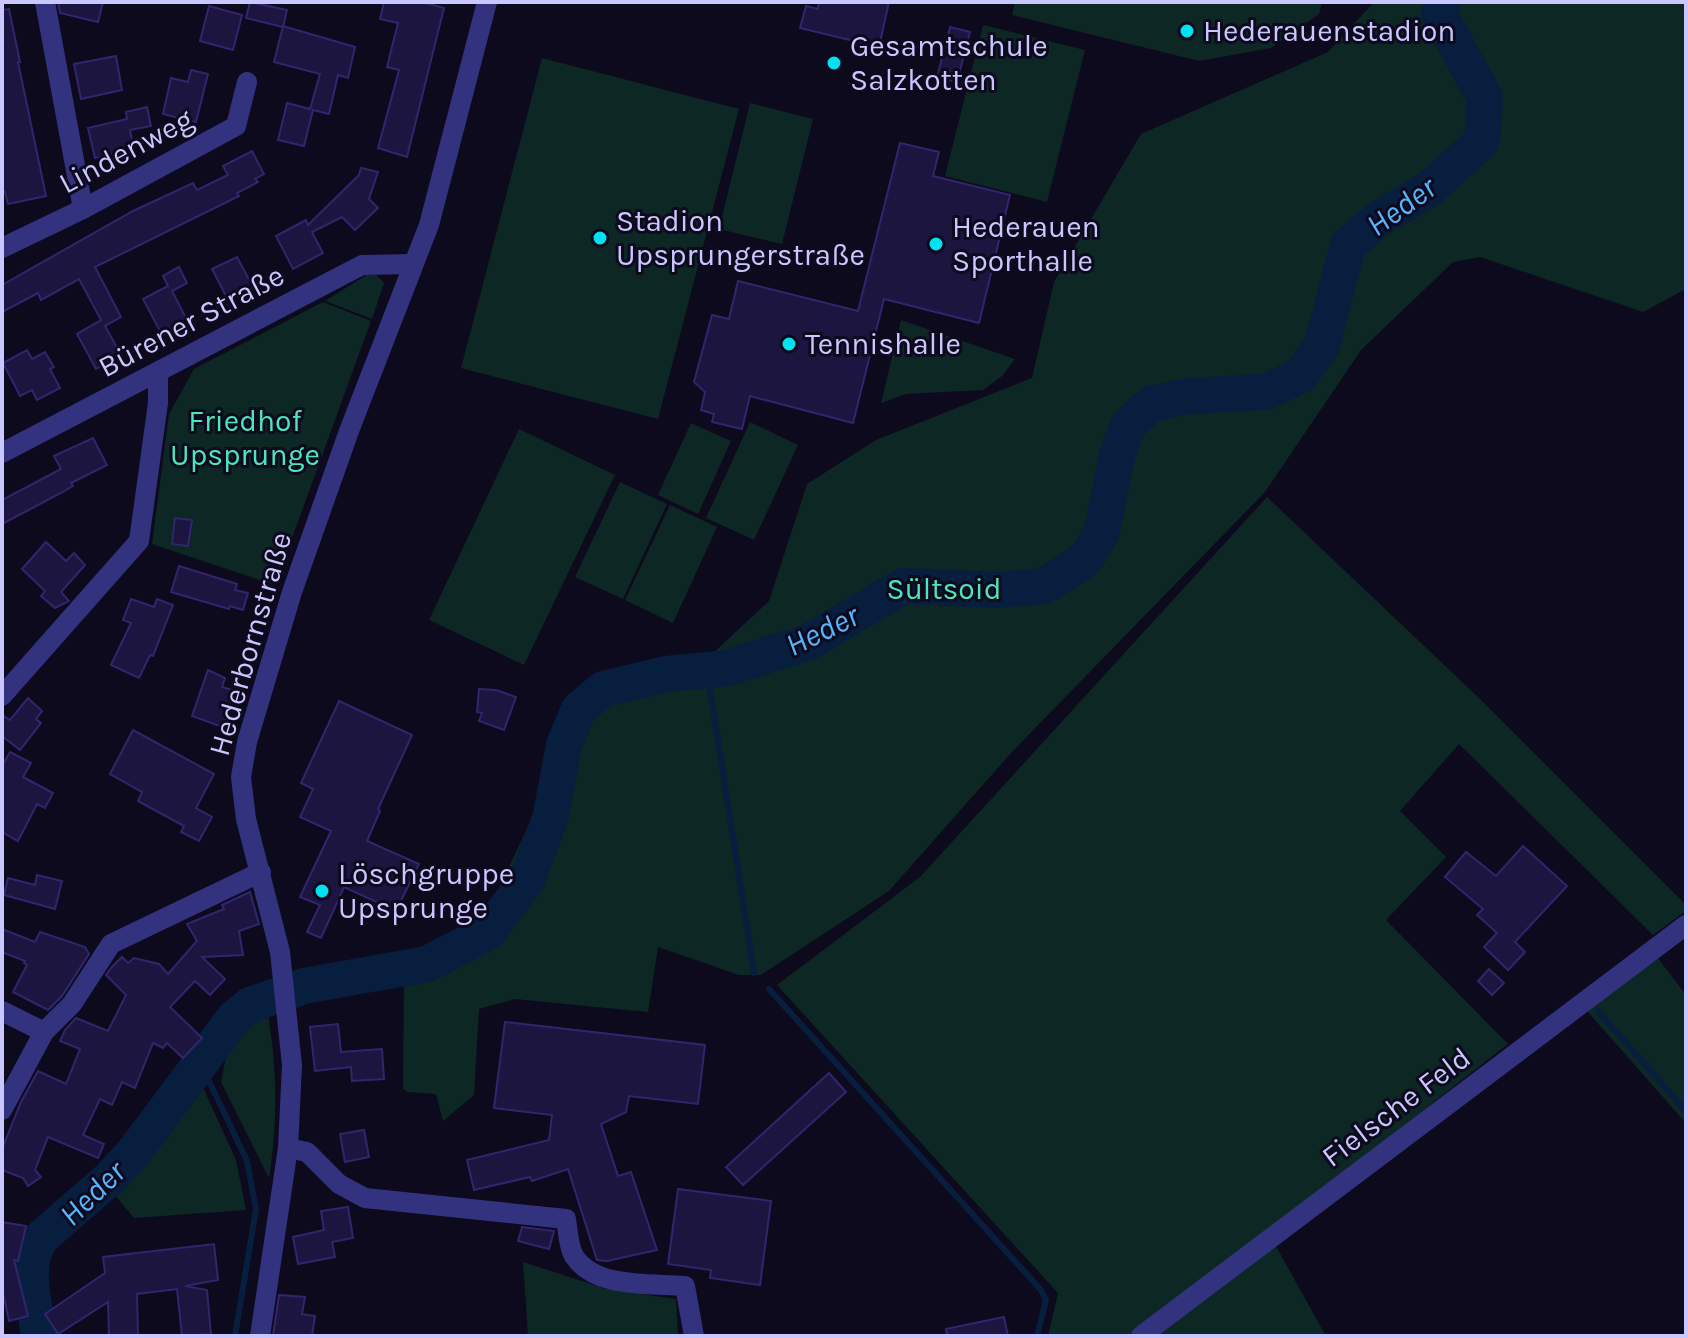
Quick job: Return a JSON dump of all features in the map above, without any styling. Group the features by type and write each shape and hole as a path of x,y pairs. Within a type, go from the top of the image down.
{"street":[{"path":"45,2 83,209"},
{"name":"Hederbornstraße","path":"260,1336 288,1148 292,1065 283,970 246,819 241,777 247,742 292,592 429,225 487,2"},
{"name":"Lindenweg","path":"2,248 83,209 236,126 247,82"},
{"name":"Bürener Straße","path":"3,451 362,265 412,264"},
{"path":"2,696 139,541 158,403 158,373"},
{"path":"2,1110 44,1032 72,1004 111,944 261,872"},
{"name":"Fielsche Feld","path":"1141,1336 1686,925"},
{"path":"2,1011 44,1032"},
{"path":"288,1148 307,1152 339,1184 365,1198 566,1219 572,1254 584,1268 598,1276 685,1286 694,1336"}],"green space":[{"name":"Hederauenstadion","path":"1015,2 1322,2 1319,14 1271,48 1199,61 1012,15"},
{"name":"Sültsoid","path":"1374,2 1686,2 1686,289 1643,312 1480,257 1453,262 1361,350 1265,492 1011,753 889,891 761,975 739,975 658,947 648,1012 515,999 479,1009 474,1095 443,1121 436,1094 407,1092 403,1088 404,980 431,978 457,965 433,971 415,959 480,927 538,806 551,731 565,698 605,674 710,656 769,601 807,484 876,440 1032,378 1054,282 1141,134 1328,52"},
{"path":"983,25 1085,50 1047,202 945,176"},
{"name":"Stadion Upsprungerstraße","path":"542,58 739,109 658,419 461,368"},
{"path":"750,103 813,119 782,244 719,229"},
{"path":"368,274 376,275 384,283 372,319 325,301"},
{"name":"Friedhof Upsprunge","path":"323,302 371,321 275,585 152,544 169,414 194,369"},
{"path":"901,320 1015,359 1002,376 983,390 906,394 881,403"},
{"path":"750,422 798,445 754,540 706,518"},
{"path":"691,423 731,441 698,514 658,495"},
{"path":"519,429 615,475 524,665 429,620"},
{"path":"620,482 667,504 623,599 575,577"},
{"path":"1267,497 1479,698 1686,905 1686,911 1653,935 1459,744 1400,811 1446,857 1386,920 1508,1044 1268,1232 1326,1336 1048,1336 1058,1293 777,985 920,877"},
{"path":"670,505 717,527 673,623 625,600"},
{"path":"1657,957 1686,995 1686,1123 1587,1011"},
{"path":"268,1014 275,1096 269,1178 221,1082 227,1051 254,1019"},
{"path":"201,1083 236,1160 246,1210 134,1218 109,1188 142,1159 186,1096"},
{"path":"523,1262 607,1289 676,1299 678,1336 528,1336"}],"building":[{"path":"58,2 103,2 98,22 60,13"},
{"path":"250,2 287,10 283,27 246,18"},
{"path":"384,2 422,2 444,8 407,157 378,148 399,70 387,67 398,23 380,19"},
{"path":"819,2 889,2 879,47 800,28 806,6 818,9"},
{"path":"209,6 242,15 233,50 200,41"},
{"path":"9,9 46,196 8,204 5,192 2,192 2,10"},
{"path":"283,26 355,47 348,78 338,75 329,114 313,110 304,146 278,140 287,103 310,109 320,74 274,62"},
{"path":"950,27 970,32 957,82 937,77"},
{"path":"116,56 122,90 81,99 74,64"},
{"path":"191,70 208,74 196,122 163,114 171,78 188,82"},
{"path":"147,107 151,126 130,130 134,149 95,158 88,128 127,119 126,112"},
{"path":"900,143 939,152 933,176 1010,195 979,323 884,299 853,423 750,396 742,429 712,422 714,414 701,410 705,392 694,382 712,315 729,319 738,281 858,311"},
{"path":"252,151 264,174 255,179 258,182 237,193 239,196 95,267 121,317 105,326 121,355 96,369 77,334 101,320 79,279 41,300 38,293 2,312 2,285 133,211 193,183 197,190 228,175 223,166"},
{"path":"361,168 378,172 369,199 378,208 355,230 342,217 312,232 323,253 293,269 276,236 306,220 308,225 359,175"},
{"path":"237,257 253,287 228,300 212,269"},
{"path":"179,267 187,283 172,291 188,322 162,335 143,299 168,286 163,276"},
{"path":"27,350 32,359 45,352 54,367 50,369 60,388 37,400 32,390 20,396 3,363"},
{"path":"93,438 107,465 2,524 2,500 61,469 54,456"},
{"path":"175,518 192,520 188,546 172,544"},
{"path":"46,542 66,561 74,553 85,565 61,592 69,601 55,608 41,596 45,591 22,569"},
{"path":"179,566 237,584 235,590 248,593 243,610 230,606 229,609 171,592"},
{"path":"131,599 154,607 157,599 173,605 153,656 150,655 139,678 111,665 131,623 123,620"},
{"path":"208,670 225,678 222,687 235,691 222,727 192,716"},
{"path":"479,689 496,690 516,697 504,730 479,721 482,713 477,712"},
{"path":"28,698 42,711 36,719 41,723 20,750 2,736 2,715 10,720"},
{"path":"339,701 412,735 367,841 419,864 396,911 344,887 321,938 307,932 320,905 300,897 331,831 300,817 313,789 301,783"},
{"path":"133,730 214,774 196,808 212,817 199,841 181,832 184,826 138,801 142,792 110,774"},
{"path":"10,752 31,763 23,777 53,793 45,808 37,804 18,841 2,832 2,766"},
{"path":"1523,846 1567,886 1515,942 1525,952 1508,970 1484,947 1497,933 1477,915 1483,909 1445,877 1466,852 1496,876"},
{"path":"37,875 62,881 55,909 4,895 8,878 35,885"},
{"path":"250,892 259,924 239,931 243,955 202,957 225,979 210,995 195,981 170,1007 202,1038 183,1058 167,1043 163,1048 153,1043 135,1088 122,1082 112,1105 100,1099 83,1135 104,1144 98,1158 48,1137 35,1170 41,1177 28,1186 23,1178 2,1170 2,1149 21,1102 38,1071 66,1084 80,1049 60,1041 65,1030 76,1018 108,1031 126,995 106,975 111,968 122,957 128,963 134,958 159,964 168,974 197,941 187,924 224,909 222,905"},
{"path":"2,929 35,942 40,932 85,947 89,954 62,996 48,1010 13,992 27,965 25,961 2,952"},
{"path":"1489,969 1504,983 1492,995 1478,981"},
{"path":"505,1022 705,1045 698,1104 629,1096 626,1112 601,1124 618,1176 631,1172 657,1250 607,1261 597,1260 568,1169 532,1181 530,1177 474,1190 467,1160 549,1140 552,1115 494,1108"},
{"path":"338,1024 341,1052 382,1049 384,1079 352,1081 351,1067 315,1071 310,1027"},
{"path":"829,1073 846,1092 743,1185 726,1167"},
{"path":"364,1130 369,1157 345,1162 340,1134"},
{"path":"678,1189 771,1201 760,1285 710,1278 711,1270 668,1264"},
{"path":"348,1207 353,1238 332,1242 335,1257 298,1264 293,1237 324,1230 321,1211"},
{"path":"2,1222 26,1226 18,1261 14,1260 28,1316 9,1321 2,1288"},
{"path":"522,1227 554,1231 549,1249 518,1241"},
{"path":"214,1244 218,1280 185,1286 207,1290 211,1334 182,1336 177,1289 137,1294 138,1336 109,1336 108,1302 58,1334 45,1314 105,1273 103,1257"},
{"path":"279,1295 305,1297 302,1314 315,1316 312,1336 273,1336"},
{"path":"1004,1317 1008,1336 947,1336 946,1329"}],"waterway":[{"name":"Heder","path":"39,1336 31,1273 35,1249 41,1238 110,1178 134,1152 234,1018 250,1005 304,986 427,964 488,932 526,882 550,819 564,745 579,709 603,689 666,674 727,668 809,642 903,586 997,590 1044,586 1086,559 1102,531 1117,455 1128,425 1151,404 1189,396 1265,392 1301,375 1322,345 1348,245 1377,220 1429,189 1482,141 1485,98 1439,14 1442,2"},
{"path":"707,670 754,973"},
{"path":"769,989 1041,1290 1046,1300 1037,1336"},
{"path":"1598,1011 1686,1111"},
{"name":"Heder","path":"201,1064 247,1161 256,1209 235,1336"}],"place":[{"name":"Hederauenstadion","path":"1187,31"},
{"name":"Gesamtschule Salzkotten","path":"834,63"},
{"name":"Stadion Upsprungerstraße","path":"600,238"},
{"name":"Hederauen Sporthalle","path":"936,244"},
{"name":"Tennishalle","path":"789,344"},
{"name":"Löschgruppe Upsprunge","path":"322,891"}]}
